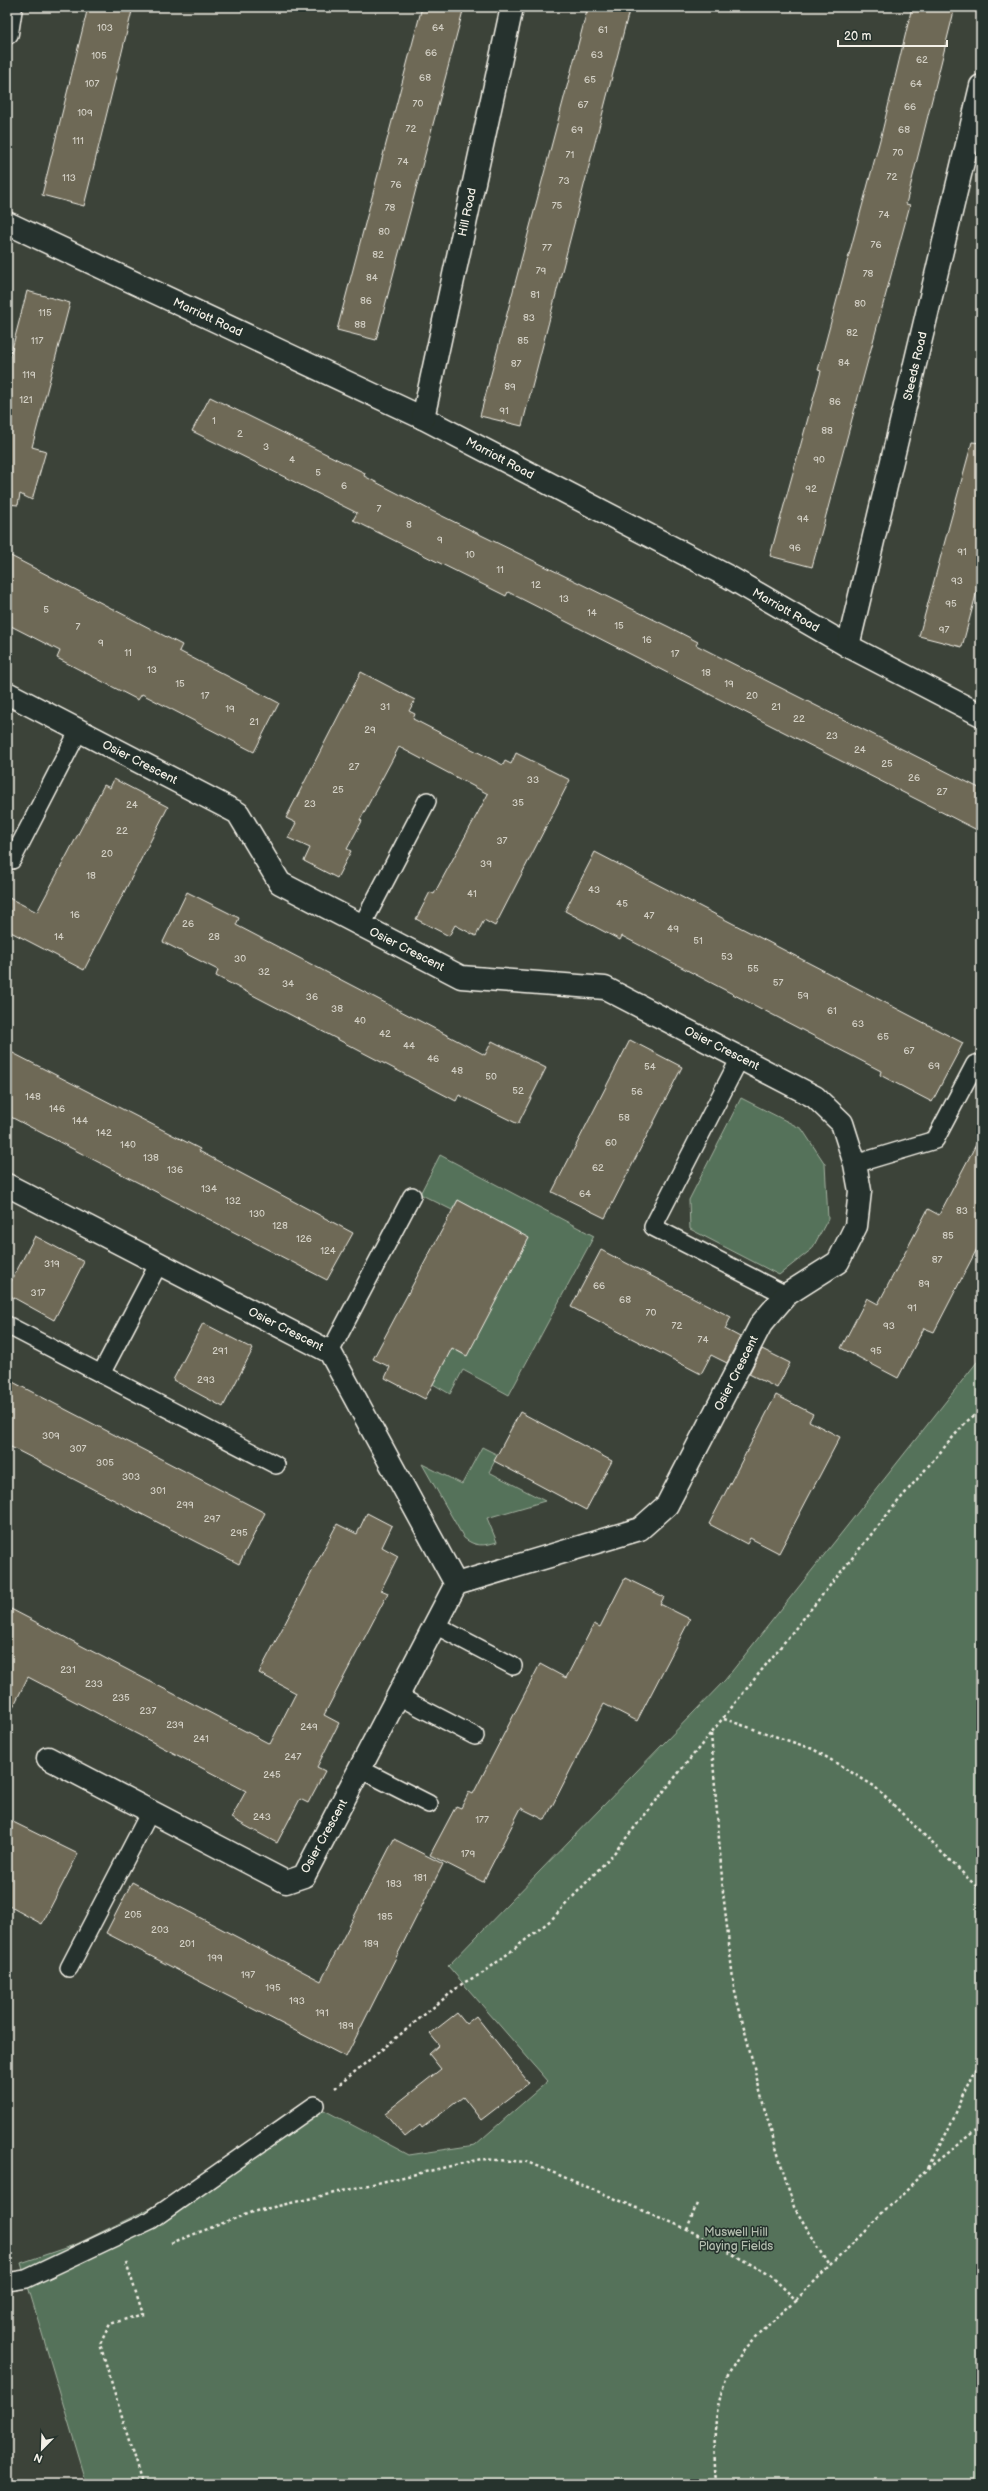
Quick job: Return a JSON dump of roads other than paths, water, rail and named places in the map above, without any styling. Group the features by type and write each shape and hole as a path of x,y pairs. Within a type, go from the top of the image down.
{"street":[{"path":"7,33 11,7"},
{"name":"Hill Road","path":"423,418 512,7"},
{"name":"Steeds Road","path":"848,646 981,86"},
{"name":"Marriott Road","path":"7,223 423,418 728,577 848,646 981,715"},
{"name":"Osier Crescent","path":"7,693 238,813 280,883 461,977 605,988 815,1097 842,1123 855,1164 860,1191 856,1226 838,1262 786,1295 761,1324 667,1505 640,1529 456,1584 304,1876 286,1882 48,1758"},
{"name":"Osier Crescent","path":"7,1185 330,1352 456,1584"}],"lane":[{"path":"12,860 79,730"},
{"path":"362,925 427,801"},
{"path":"740,1058 653,1227 786,1295"},
{"path":"855,1164 935,1140 974,1064"},
{"path":"330,1352 412,1196"},
{"path":"101,1374 159,1264"},
{"path":"7,1325 276,1465"},
{"path":"435,1625 513,1666"},
{"path":"398,1696 475,1736"},
{"path":"360,1769 429,1804"},
{"path":"68,1968 150,1812"},
{"path":"7,2282 26,2279 151,2220 315,2105"}],"park label":[{"name":"Muswell Hill Playing Fields","path":"736,2239"}]}
